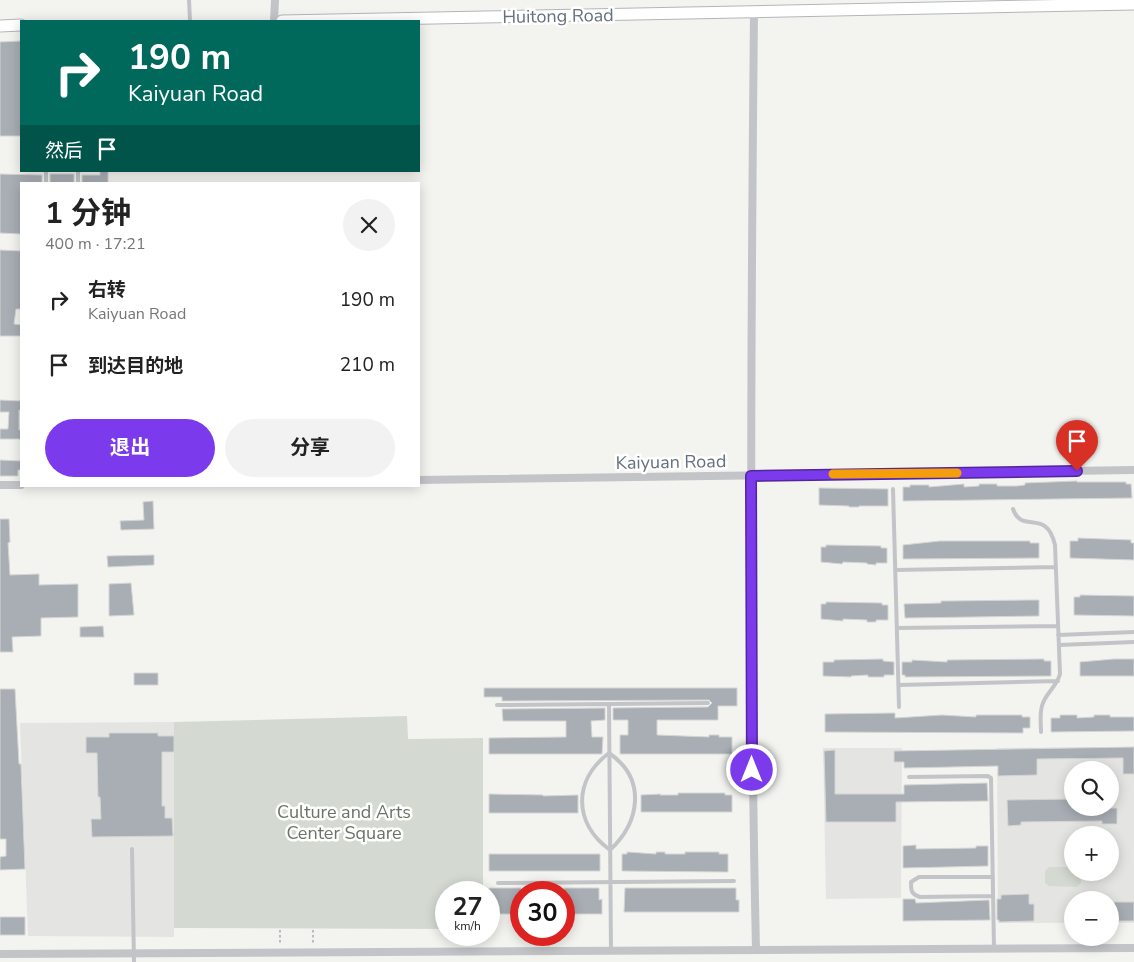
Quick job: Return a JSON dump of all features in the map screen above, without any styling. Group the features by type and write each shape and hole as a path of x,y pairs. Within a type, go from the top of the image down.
{"street":[{"path":"274,20 275,0"},
{"path":"1133,0 1134,10"},
{"name":"Huitong Road","path":"334,20 754,12 804,8 1134,4"},
{"path":"754,12 751,476 752,760 756,950"},
{"path":"0,26 20,25"},
{"name":"Kaiyuan Road","path":"420,480 1134,470"},
{"path":"0,485 20,485"},
{"path":"0,954 1134,948"}],"lane":[{"path":"189,0 190,20"},
{"path":"893,489 899,707"},
{"path":"1013,510 1015,517 1020,520 1040,523 1046,526 1052,533 1055,545 1060,674 1058,681 1041,708 1041,732"},
{"path":"895,570 1056,567"},
{"path":"897,628 1058,626"},
{"path":"1058,635 1134,632"},
{"path":"1059,645 1134,642"},
{"path":"898,685 1058,681"},
{"path":"497,705 708,703"},
{"path":"609,704 611,951"},
{"path":"610,753 597,764 588,776 583,791 582,807 594,836 610,850"},
{"path":"610,753 625,768 632,780 635,794 635,808 631,822 625,834 610,850"},
{"path":"909,777 988,776 991,778 994,948"},
{"path":"132,848 134,962"},
{"path":"993,877 919,877 911,882 911,892 920,896 994,896"},
{"path":"500,883 734,881"}],"path":[{"path":"280,930 280,953"},
{"path":"313,930 313,952"}],"shaded area":[{"path":"174,722 174,937 28,936 20,723"},
{"path":"1134,747 1134,923 1119,923 1119,891 1064,891 1064,923 998,923 997,748"},
{"path":"823,748 902,748 901,898 826,899"}],"green space":[{"name":"Culture and Arts Center Square","path":"407,716 408,739 483,738 483,881 435,881 435,929 174,928 174,722"},
{"path":"1049,867 1064,867 1064,881 1081,881 1081,883 1077,887 1049,886 1045,883 1045,871"}],"building":[{"path":"20,41 20,136 0,136 0,42"},
{"path":"100,172 108,172 108,182 82,182 82,175 100,175"},
{"path":"0,174 42,175 42,182 20,182 20,234 0,233"},
{"path":"50,174 74,174 74,182 50,182"},
{"path":"0,250 20,251 20,309 16,309 14,324 20,325 20,336 0,336"},
{"path":"0,400 20,401 20,439 0,439 0,429 8,429 9,412 0,412"},
{"path":"0,460 20,461 18,476 0,476"},
{"path":"1126,482 1126,484 1131,484 1132,498 903,501 903,487 910,487 910,485 929,485 929,487 964,484 964,487 979,486 979,484 1017,486 1025,485 1025,483"},
{"path":"819,488 888,489 888,506 849,507 819,505"},
{"path":"153,501 154,529 121,530 120,521 144,520 143,502"},
{"path":"0,519 9,519 10,575 39,574 39,585 78,584 78,617 41,618 41,636 12,637 13,652 0,652"},
{"path":"1078,538 1131,540 1131,543 1134,543 1134,560 1070,558 1070,541 1078,541"},
{"path":"940,541 1030,541 1030,543 1039,543 1039,558 903,559 903,545"},
{"path":"826,545 881,546 881,548 887,548 887,563 876,563 876,565 867,563 843,562 842,564 821,562 821,547 826,547"},
{"path":"154,555 154,565 108,567 107,556"},
{"path":"131,583 134,615 109,616 109,584"},
{"path":"1080,595 1134,596 1134,616 1074,615 1074,597 1080,597"},
{"path":"1039,600 1039,616 905,618 904,604 941,603 941,601"},
{"path":"826,602 882,603 882,605 888,605 888,620 867,622 867,620 843,619 843,621 821,619 821,604 826,604"},
{"path":"103,626 104,637 80,637 80,627"},
{"path":"883,659 883,661 894,662 894,675 884,675 884,677 868,677 868,675 851,677 823,676 823,662"},
{"path":"1044,659 1044,661 1051,661 1051,676 905,677 905,675 902,675 902,662 912,662 912,660 947,662 947,660"},
{"path":"1134,659 1134,676 1080,676 1080,662"},
{"path":"134,673 158,673 158,685 134,685"},
{"path":"484,688 737,688 737,706 718,706 718,720 657,720 657,735 709,737 709,735 719,735 719,737 732,737 732,754 620,754 620,735 628,735 628,720 613,720 613,708 708,707 712,703 709,700 502,701 502,697 484,697"},
{"path":"0,689 15,689 19,764 21,764 25,869 0,870 0,857 6,856 6,839 0,839"},
{"path":"605,708 605,720 591,721 592,737 603,737 602,754 489,754 489,738 566,737 566,721 503,721 502,709"},
{"path":"895,713 895,718 942,715 976,717 976,715 1022,715 1022,717 1030,717 1030,728 1023,728 1023,733 825,732 825,714"},
{"path":"1060,715 1077,715 1077,718 1094,717 1094,715 1134,717 1134,731 1051,732 1051,718 1060,718"},
{"path":"109,733 158,733 158,736 174,736 174,752 162,752 162,806 165,806 165,818 172,818 173,836 92,837 91,819 101,819 100,797 98,797 97,753 86,753 86,737 109,737"},
{"path":"1134,747 1134,774 1123,774 1123,758 1037,759 1037,775 998,776 998,766 904,768 904,762 894,762 894,751"},
{"path":"835,750 835,794 904,794 904,785 987,783 988,801 896,802 896,822 826,822 824,751"},
{"path":"678,793 725,793 725,795 732,795 732,812 641,812 641,795 678,795"},
{"path":"489,794 578,795 578,813 489,813"},
{"path":"1064,799 1064,816 1117,816 1117,824 1102,824 1102,821 1021,822 1021,825 1008,826 1007,800"},
{"path":"916,845 916,849 988,846 988,866 903,868 903,846"},
{"path":"627,852 685,854 685,852 719,852 719,854 728,854 728,872 622,871 622,854 627,854"},
{"path":"489,854 600,854 600,871 489,871"},
{"path":"500,888 510,888 510,914 500,914"},
{"path":"575,888 599,888 599,900 602,899 602,914 575,914"},
{"path":"625,888 736,888 739,912 624,912"},
{"path":"1029,894 1029,904 1034,904 1034,921 999,922 997,920 997,899 1001,899 1001,895"},
{"path":"903,899 915,899 916,903 989,900 990,920 903,921"},
{"path":"1119,902 1134,902 1134,921 1119,921"},
{"path":"0,917 25,917 25,935 0,935"}],"slow traffic":[{"path":"833,474 957,473"}],"route":[{"path":"752,770 751,476 1077,471"}]}
